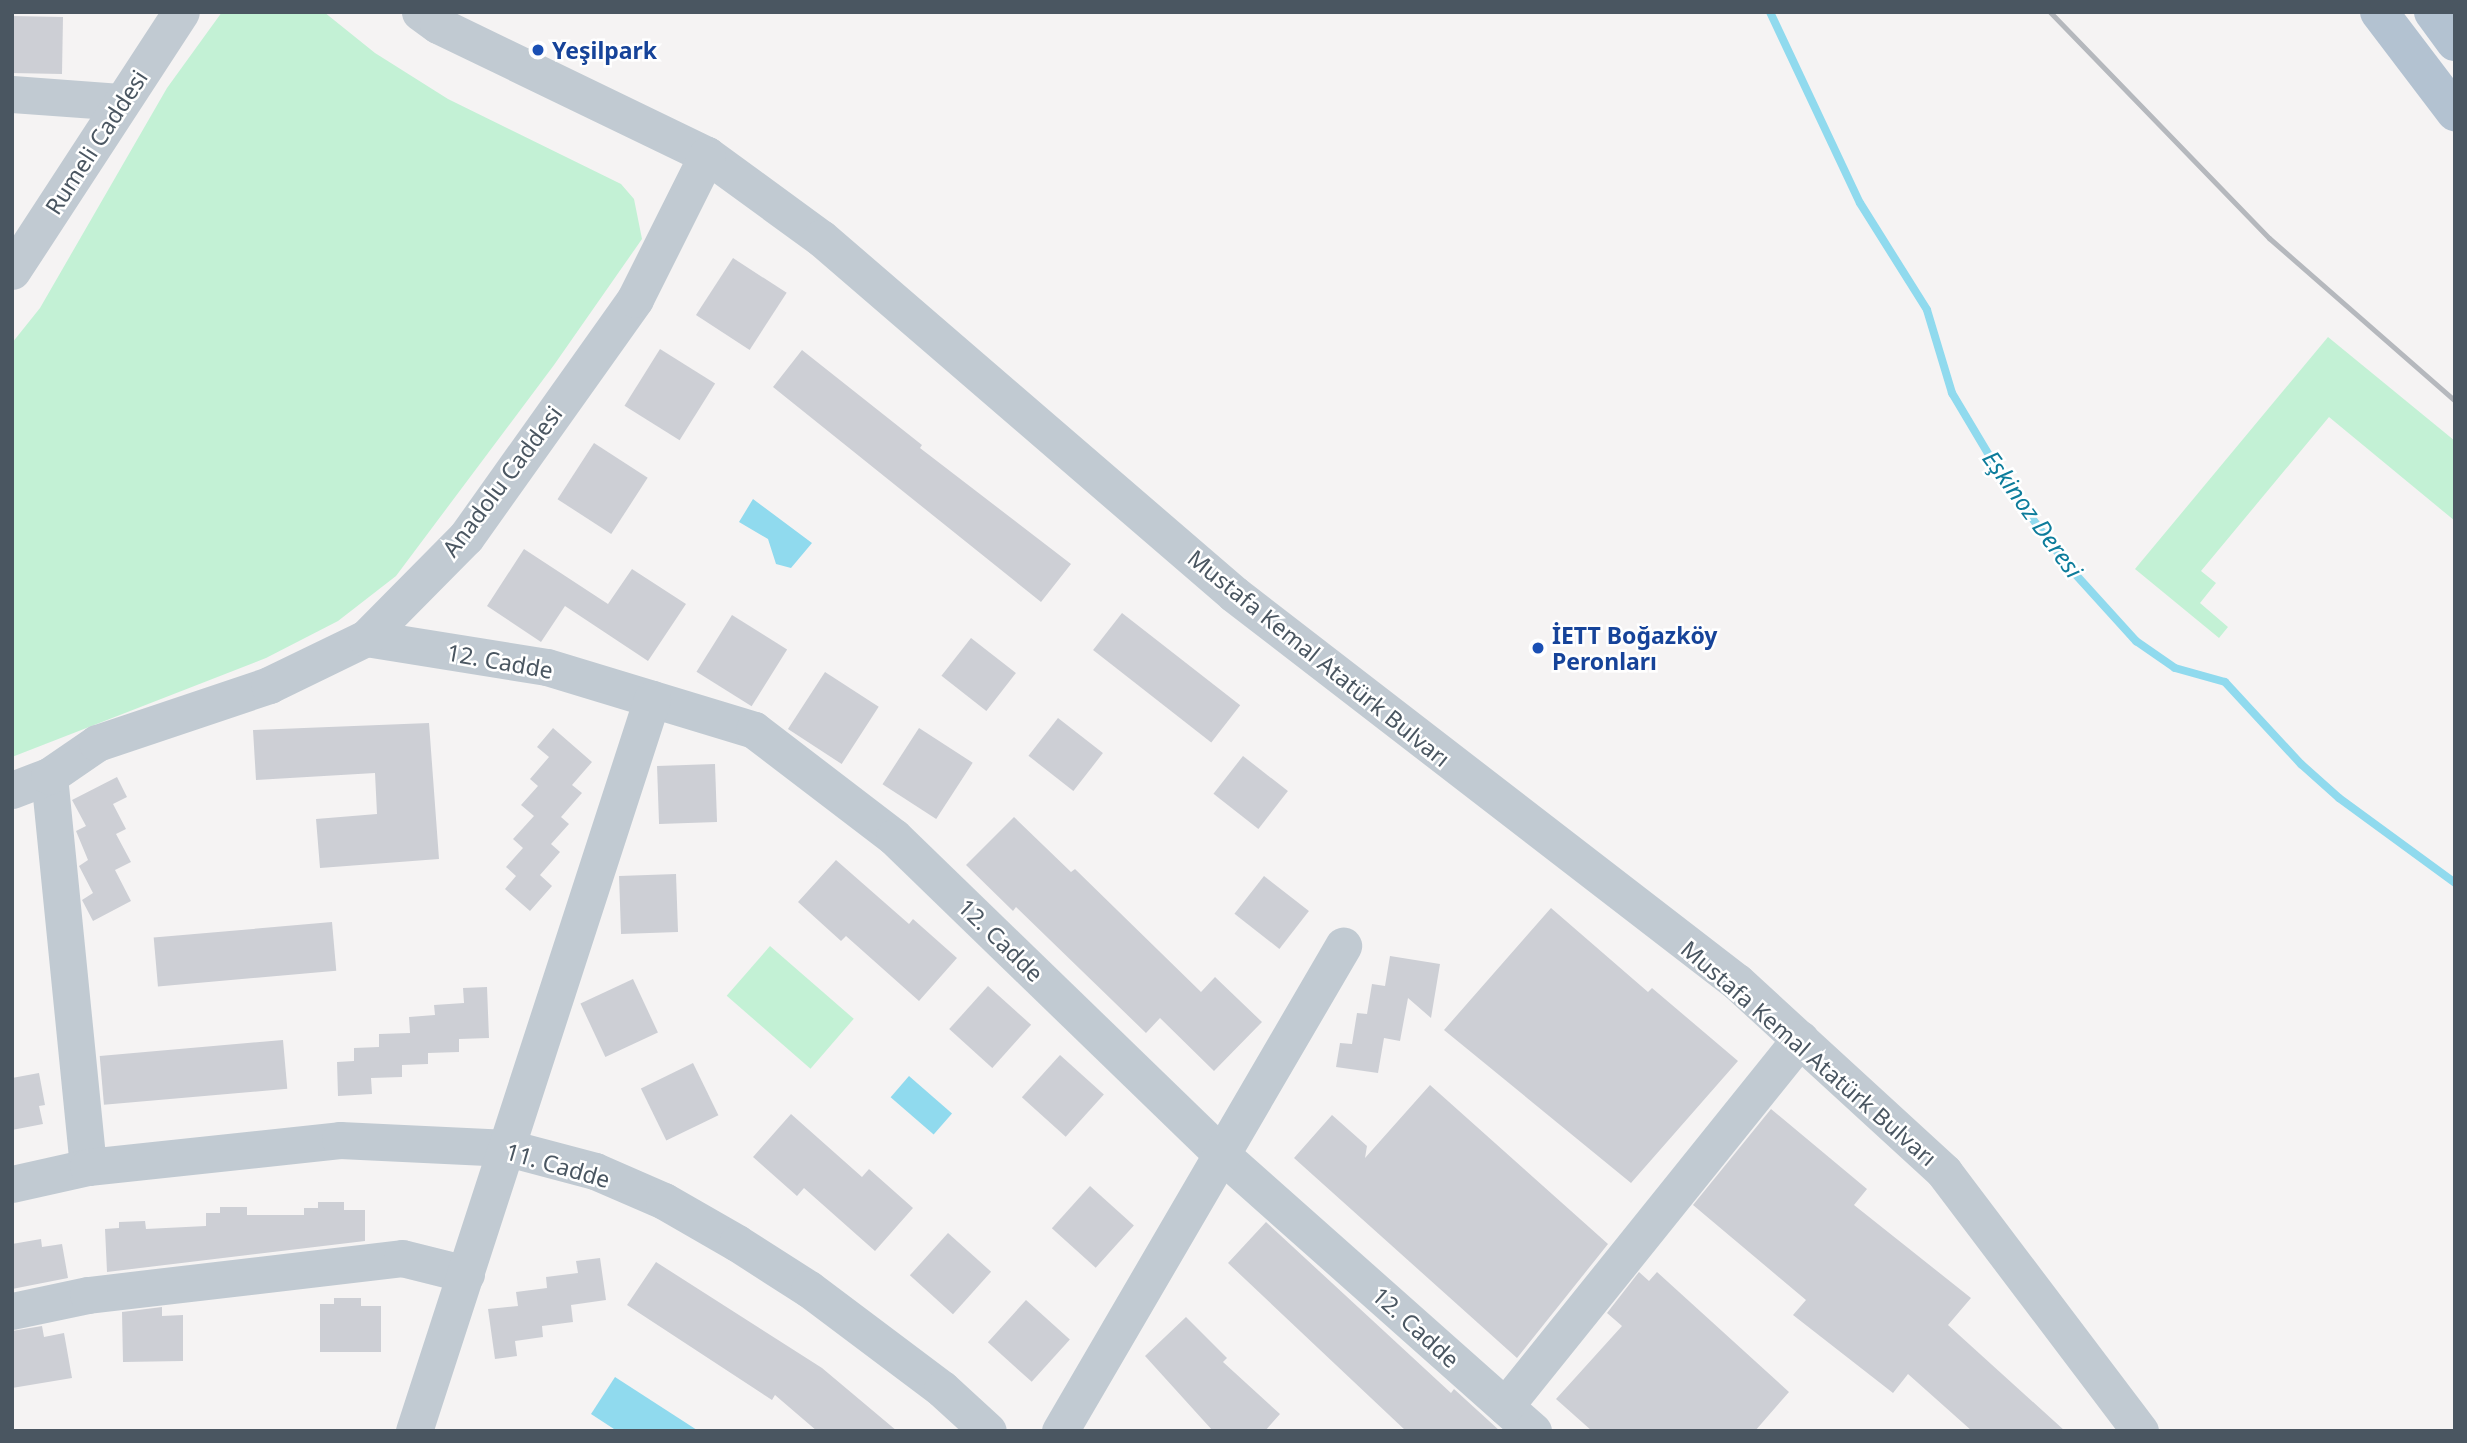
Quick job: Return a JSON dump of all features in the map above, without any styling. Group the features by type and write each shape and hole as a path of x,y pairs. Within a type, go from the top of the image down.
{"main road":[{"path":"2379,12 2455,112"},
{"path":"2402,12 2455,81"},
{"path":"2433,12 2455,43"}],"street":[{"name":"Rumeli Caddesi","path":"12,271 181,12"},
{"name":"Mustafa Kemal Atatürk Bulvarı","path":"420,12 438,26 707,155 821,238 1234,594 1737,982 1944,1172 2126,1427"},
{"path":"12,94 120,102"},
{"name":"Anadolu Caddesi","path":"12,790 50,776 97,743 269,685 366,638 466,537 635,299 707,155"},
{"name":"12. Cadde","path":"366,638 547,667 754,730 894,837 1222,1155 1533,1431"},
{"path":"414,1431 652,699"},
{"path":"50,776 88,1167"},
{"path":"1060,1431 1343,946"},
{"path":"1505,1406 1800,1039"},
{"name":"11. Cadde","path":"12,1185 88,1167 340,1140 508,1148 595,1171 664,1200 737,1243 809,1289 942,1389 988,1431"},
{"path":"12,1311 88,1295 402,1258 466,1274"}],"green space":[{"path":"222,12 324,12 375,53 448,99 621,184 634,199 642,239 554,365 396,576 338,621 266,658 12,757 12,343 40,308 167,88"},
{"path":"2328,337 2455,441 2455,521 2329,417 2201,571 2216,583 2200,603 2228,627 2219,638 2135,569"},
{"path":"770,946 854,1019 810,1069 727,996"}],"water":[{"path":"753,499 812,543 791,568 776,564 768,539 739,522"},
{"path":"909,1076 952,1113 934,1135 891,1097"},
{"path":"615,1377 697,1430 617,1431 591,1414"}],"building":[{"path":"12,16 63,17 62,74 12,73"},
{"path":"733,258 787,293 750,350 696,315"},
{"path":"660,349 715,383 680,440 624,406"},
{"path":"802,350 922,445 920,448 1071,564 1041,602 773,387"},
{"path":"594,443 648,478 611,534 558,499"},
{"path":"524,549 608,604 632,569 686,604 648,661 565,606 541,642 487,606"},
{"path":"1122,613 1240,705 1211,742 1093,650"},
{"path":"732,615 787,649 752,706 696,672"},
{"path":"971,638 1016,673 986,711 941,676"},
{"path":"825,672 879,707 842,764 788,729"},
{"path":"1058,718 1103,753 1073,791 1028,756"},
{"path":"429,723 439,859 320,868 316,819 377,814 375,773 256,780 253,730"},
{"path":"553,728 592,762 572,785 582,793 561,817 569,824 551,844 560,852 540,875 552,886 530,911 505,889 516,876 506,867 523,848 513,839 534,816 521,805 538,786 530,779 549,757 537,747"},
{"path":"919,728 973,763 936,819 883,784"},
{"path":"1243,756 1288,791 1258,829 1213,794"},
{"path":"715,764 717,822 659,824 657,766"},
{"path":"117,777 127,797 113,804 126,829 116,834 131,862 115,870 131,901 93,921 82,900 93,893 79,866 88,860 76,831 86,826 72,800"},
{"path":"1014,817 1071,872 1075,869 1201,992 1215,977 1262,1022 1214,1071 1160,1018 1146,1033 1016,907 1013,911 966,865"},
{"path":"836,860 909,924 913,919 957,958 919,1001 846,936 841,941 798,902"},
{"path":"676,874 678,932 621,934 619,876"},
{"path":"1264,876 1309,911 1279,949 1234,914"},
{"path":"1551,908 1648,992 1652,988 1738,1061 1631,1183 1444,1030"},
{"path":"332,922 336,971 158,986 154,938"},
{"path":"1390,956 1440,964 1431,1018 1408,998 1400,1041 1384,1038 1378,1073 1336,1067 1340,1043 1352,1044 1357,1013 1367,1014 1372,984 1385,986"},
{"path":"633,979 658,1032 605,1057 580,1004"},
{"path":"988,986 1031,1025 992,1068 949,1029"},
{"path":"487,987 489,1038 459,1039 459,1052 428,1053 428,1064 402,1065 402,1077 371,1078 372,1094 338,1096 337,1062 354,1061 354,1048 379,1047 379,1034 410,1033 409,1017 435,1015 434,1005 464,1003 463,988"},
{"path":"283,1040 287,1089 104,1105 100,1056"},
{"path":"1060,1055 1104,1094 1066,1137 1022,1097"},
{"path":"693,1063 718,1115 666,1141 641,1088"},
{"path":"39,1073 45,1105 39,1106 43,1124 12,1130 12,1078"},
{"path":"1430,1085 1608,1244 1517,1358 1294,1158 1332,1115 1367,1146 1365,1158"},
{"path":"1771,1109 1867,1189 1854,1205 1971,1298 1948,1325 2065,1431 1972,1431 1908,1374 1893,1393 1793,1315 1806,1300 1693,1205"},
{"path":"791,1114 862,1177 869,1169 913,1208 875,1251 804,1188 797,1196 753,1157"},
{"path":"1090,1186 1134,1225 1096,1268 1052,1228"},
{"path":"318,1202 344,1202 344,1210 365,1210 365,1241 107,1272 105,1229 119,1228 119,1222 145,1221 146,1229 206,1226 206,1213 220,1213 220,1207 247,1207 247,1215 304,1215 304,1208 318,1208"},
{"path":"1266,1222 1451,1393 1454,1389 1500,1431 1406,1431 1228,1263"},
{"path":"948,1233 991,1272 953,1314 910,1275"},
{"path":"41,1239 42,1247 62,1244 68,1278 12,1289 12,1244"},
{"path":"600,1258 606,1300 571,1305 573,1322 542,1326 543,1337 515,1341 517,1356 495,1359 488,1309 518,1306 516,1292 547,1288 546,1277 578,1273 576,1261"},
{"path":"656,1262 822,1368 897,1431 817,1431 775,1395 772,1400 627,1305"},
{"path":"1639,1272 1649,1281 1657,1272 1789,1392 1755,1431 1592,1431 1556,1399 1622,1326 1607,1313"},
{"path":"334,1298 361,1298 361,1306 381,1306 381,1352 320,1352 320,1304 334,1304"},
{"path":"1026,1300 1070,1339 1032,1382 988,1342"},
{"path":"162,1307 162,1316 183,1315 183,1361 123,1362 122,1312"},
{"path":"1186,1317 1227,1358 1223,1362 1280,1414 1265,1431 1213,1431 1145,1356"},
{"path":"42,1326 44,1337 64,1333 72,1378 12,1388 12,1331"}],"waterway":[{"name":"Eşkinoz Deresi","path":"1770,12 1860,203 1927,310 1952,393 2005,482 2067,565 2136,641 2175,668 2225,682 2301,764 2339,798 2455,883"}],"railway":[{"path":"2050,12 2269,238 2455,401"}],"place":[{"name":"Yeşilpark","path":"538,50"},
{"name":"İETT Boğazköy Peronları","path":"1538,648"}]}
